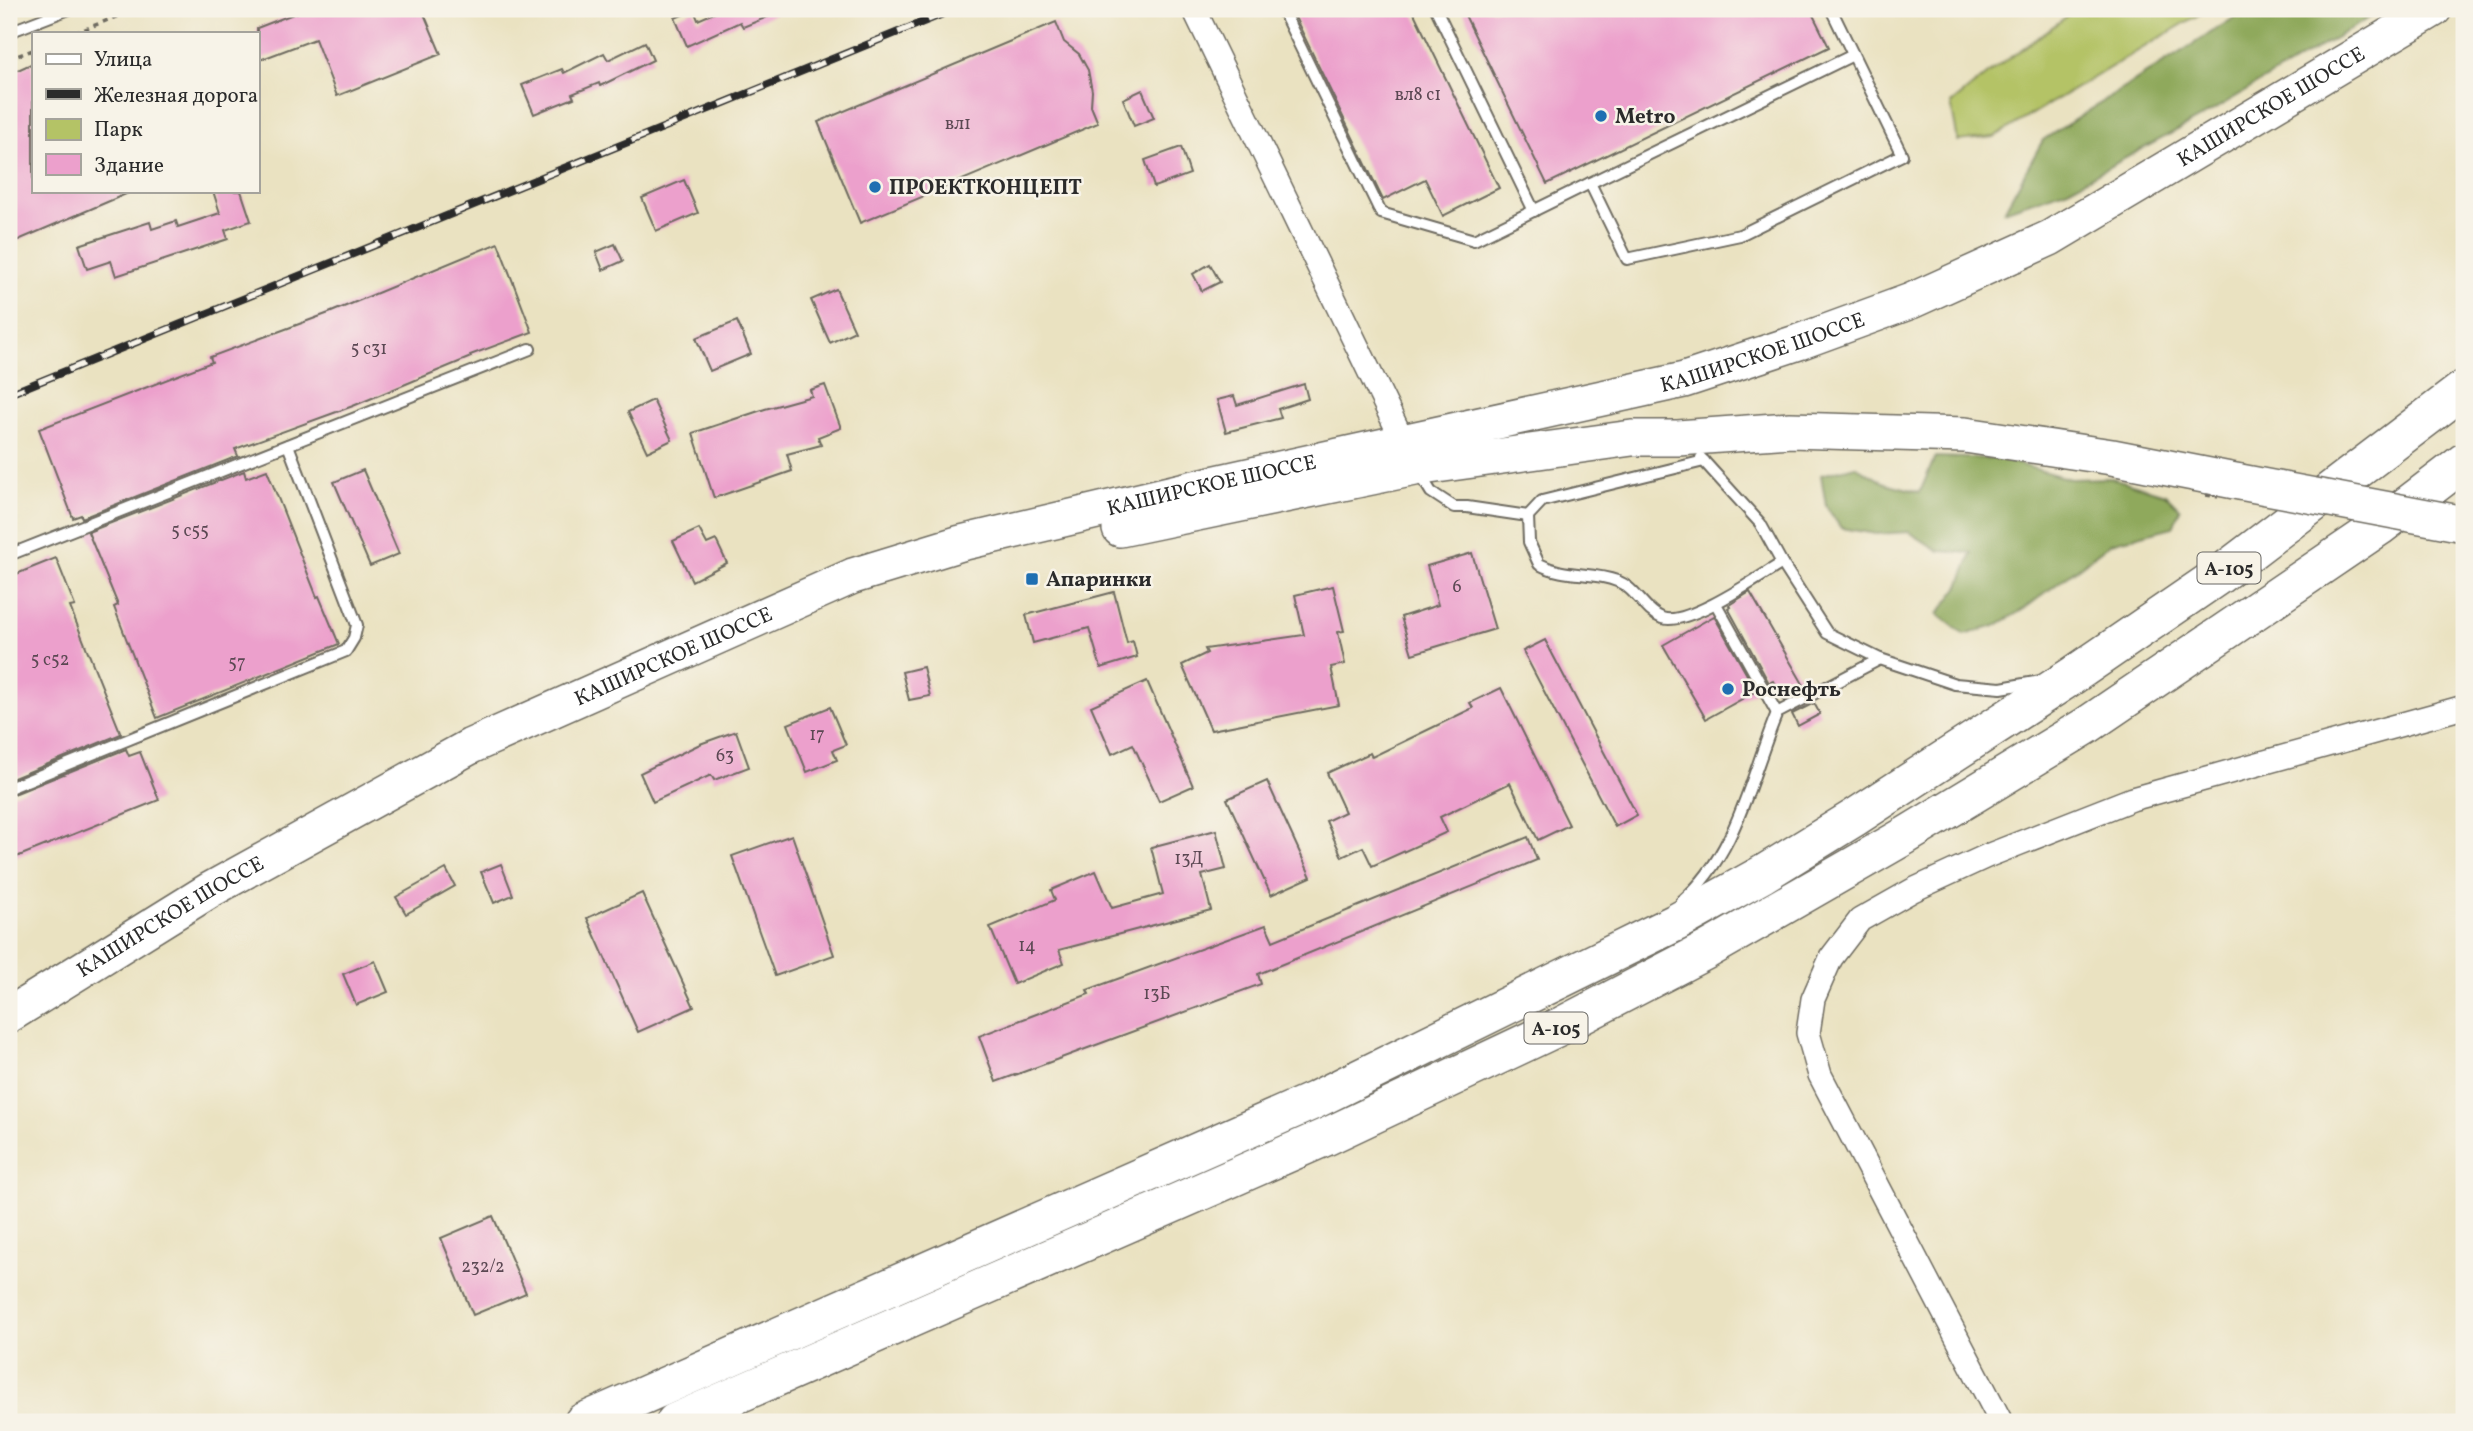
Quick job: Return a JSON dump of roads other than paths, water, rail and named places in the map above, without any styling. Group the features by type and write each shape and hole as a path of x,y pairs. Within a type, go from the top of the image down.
{"highway":[{"name":"А-105","path":"583,1422 1315,1100 1675,923 1763,874 1854,818 2072,676 2218,576 2464,389"},
{"name":"А-105","path":"675,1422 1328,1136 1563,1025 1707,950 1905,836 2086,726 2379,527 2464,462"}],"main road":[{"name":"КАШИРСКОЕ ШОССЕ","path":"9,1041 200,920 478,762 601,700 777,626 885,586 1409,456 1722,368 1886,310 2050,238 2434,9"},
{"path":"1634,393 1615,401 1610,408 1609,418 1613,428 1632,438 1691,449 1790,430 1965,435 2112,457 2464,524"},
{"path":"1409,456 1632,438"},
{"name":"КАШИРСКОЕ ШОССЕ","path":"9,1015 210,890 471,746 853,576 961,543 1203,486 1409,456"}],"street":[{"path":"1194,9 1409,456"},
{"path":"2001,1422 1820,1075 1808,1033 1813,999 1831,958 1860,920 1913,890 1987,856 2132,799 2464,707"}],"lane":[{"path":"9,32 69,9"},
{"path":"1282,9 1381,214 1474,240 1853,55"},
{"path":"1436,9 1534,211"},
{"path":"1590,183 1627,259 1740,235 1902,155 1830,9"},
{"path":"9,555 530,349"},
{"path":"9,788 346,651 354,638 357,625 288,445"},
{"path":"1782,563 1716,604 1677,618 1665,619 1654,614 1619,582 1597,576 1552,571 1539,565 1529,542 1528,516 1542,501 1691,449 1760,523 1827,633 1880,659 1955,684 2001,688 2072,676"},
{"path":"1409,456 1431,492 1454,507 1528,516"},
{"path":"1716,604 1777,713"},
{"path":"1576,973 1659,920 1696,888 1715,864 1729,839 1777,713 1880,659"}],"railway":[{"path":"9,394 955,9"}],"place":[{"name":"Metro","path":"1601,116"},
{"name":"ПРОЕКТКОНЦЕПТ","path":"875,187"},
{"name":"Апаринки","path":"1032,579"},
{"name":"Роснефть","path":"1728,689"}]}
